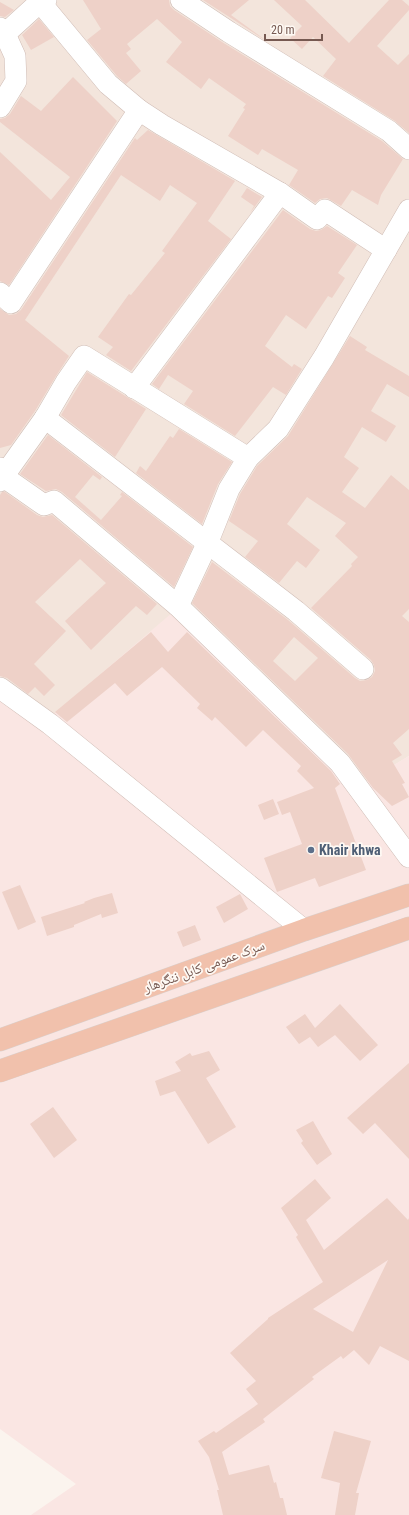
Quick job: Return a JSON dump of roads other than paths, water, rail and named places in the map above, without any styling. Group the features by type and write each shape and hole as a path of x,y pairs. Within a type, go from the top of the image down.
{"highway":[{"name":"سرک عمومی کابل ننگرهار","path":"0,1040 304,930 409,895"},
{"path":"0,1071 409,928"}],"street":[{"path":"181,0 389,131 409,149"},
{"path":"0,107 16,81 15,56 3,30 43,1 108,84 139,110 162,125 280,193 317,219 325,210 386,250"},
{"path":"0,293 11,303 139,110"},
{"path":"134,388 280,193"},
{"path":"178,606 207,544 229,489 248,458 278,429 324,357 409,210"},
{"path":"248,458 84,356 66,382 45,418 1,475 44,505 54,501 178,606 340,763 409,857"},
{"path":"45,418 296,611 363,669"},
{"path":"0,688 50,724 304,930"}],"place":[{"name":"Khair khwa","path":"311,850"}]}
